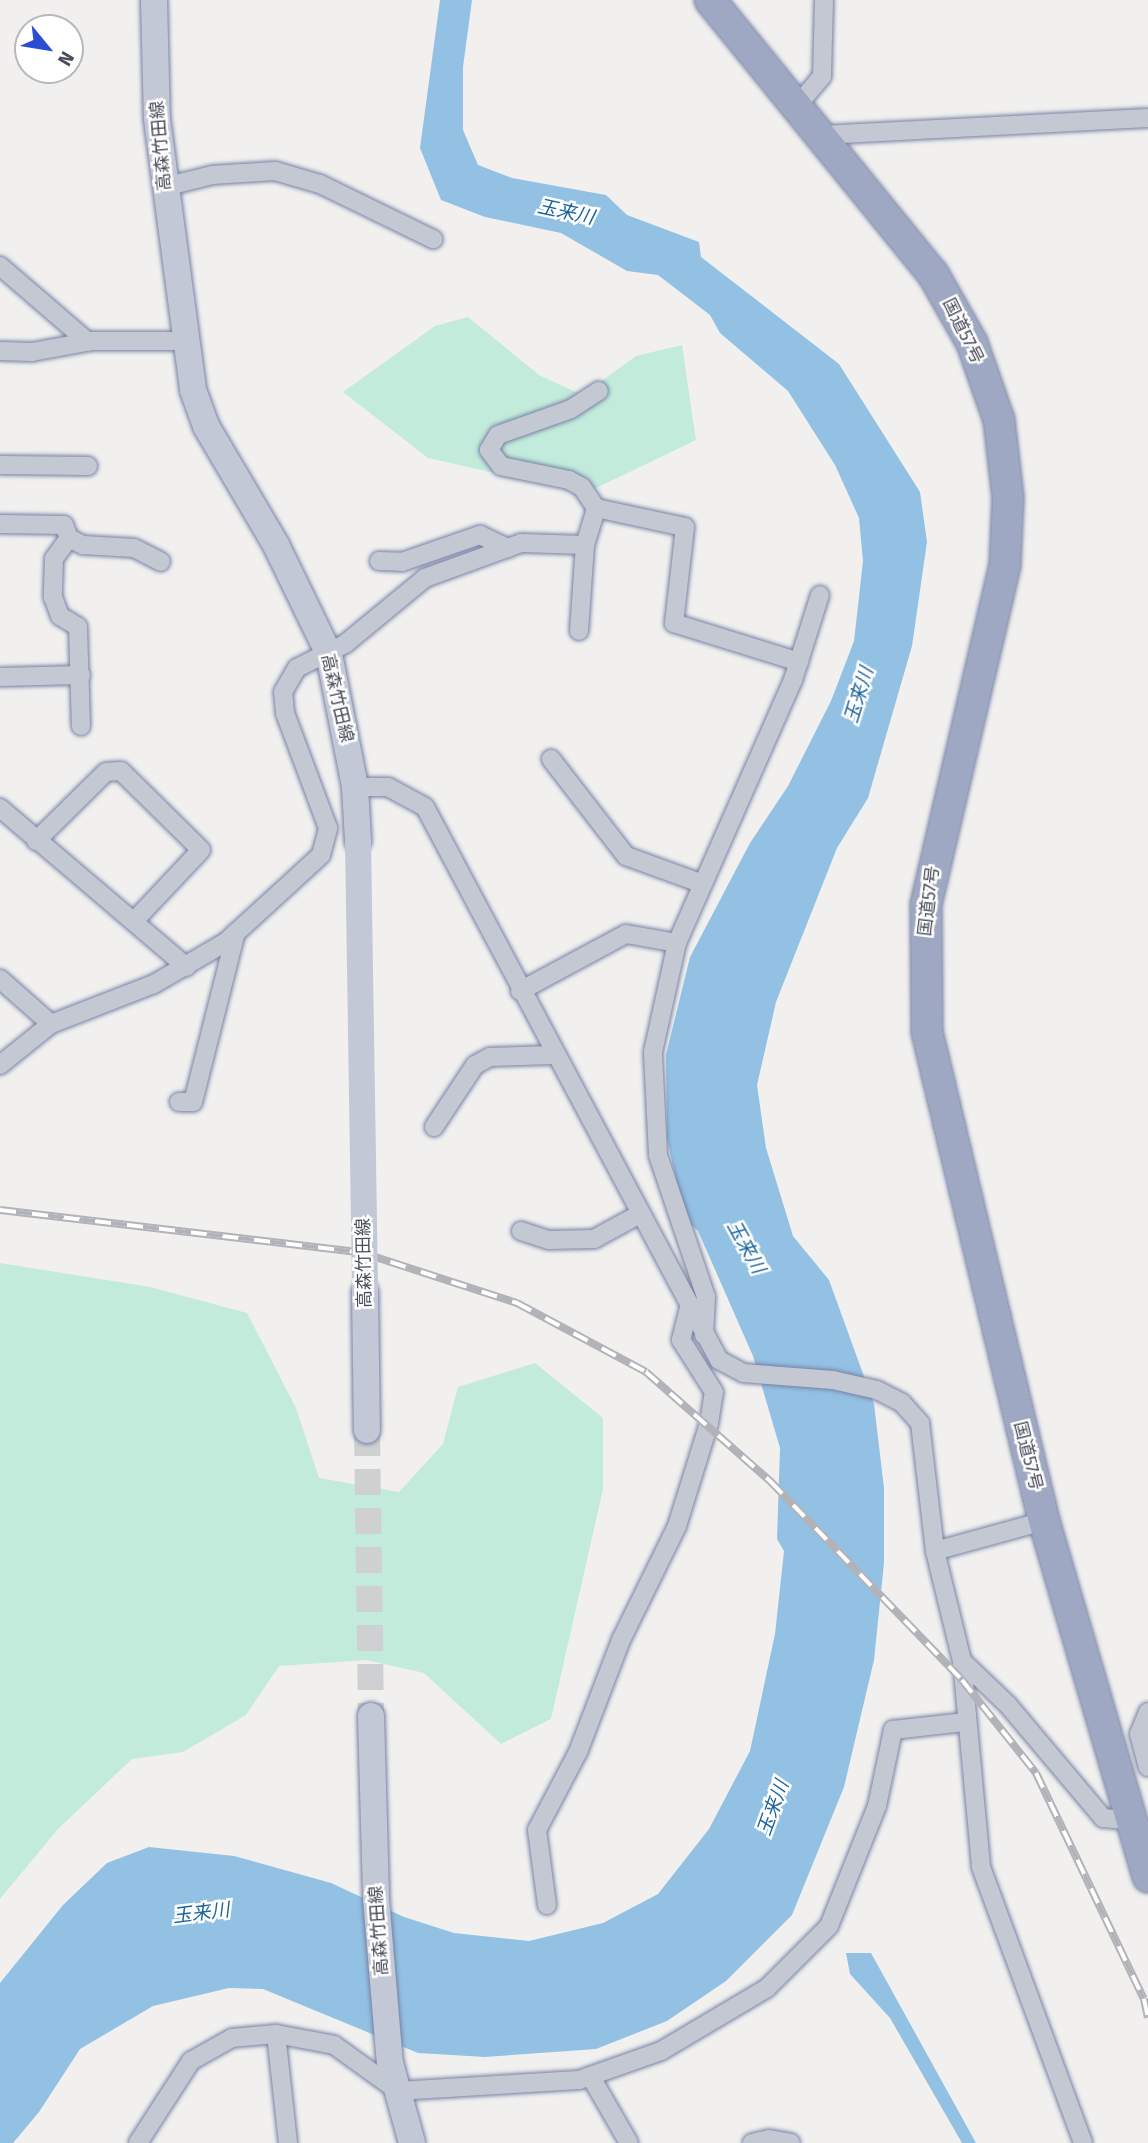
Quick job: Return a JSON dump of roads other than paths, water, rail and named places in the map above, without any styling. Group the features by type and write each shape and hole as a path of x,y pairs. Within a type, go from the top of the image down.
{"highway":[{"name":"国道57号","path":"710,0 822,135 954,307 989,388 1006,461 1008,532 1000,597 933,862 923,948 924,993 936,1076 1044,1521 1135,1821 1148,1877"}],"main road":[{"name":"高森竹田線","path":"154,0 164,187 193,390 206,426 276,545 329,654 355,787 367,1430"},
{"name":"高森竹田線","path":"371,1716 374,1858 390,2063 412,2143"}],"street":[{"path":"797,106 822,76 824,0"},
{"path":"822,135 1148,118"},
{"path":"164,187 212,175 275,171 320,184 433,239"},
{"path":"0,266 88,342"},
{"path":"0,351 88,342 187,341"},
{"path":"599,391 571,409 498,435 489,450 501,466 569,480 582,487 596,508 685,527 674,624 799,662"},
{"path":"0,465 88,466"},
{"path":"579,631 585,545 596,508"},
{"path":"0,524 64,525 69,538 83,545 134,548 161,562"},
{"path":"379,561 402,562 480,535 508,548"},
{"path":"69,538 54,559 53,597 60,616 78,627 81,726"},
{"path":"0,1065 51,1024 187,967 236,932 321,855 327,839 325,817 285,713 283,692 298,668 329,654 425,578 521,543 585,545"},
{"path":"704,1335 706,1297 658,1155 653,1052 677,943 700,883 752,778 799,662 820,595"},
{"path":"0,677 81,675"},
{"path":"551,759 626,856 700,883"},
{"path":"36,841 106,772 121,771 201,850 135,920"},
{"path":"355,787 388,787 425,807 638,1215 719,1360 743,1373 833,1380 877,1390 902,1403 920,1423 926,1442 934,1551 962,1661 964,1722 981,1867 1083,2143"},
{"path":"0,808 36,841 135,920 187,967"},
{"path":"179,1102 193,1102 236,932"},
{"path":"520,991 626,934 677,943"},
{"path":"0,979 51,1024"},
{"path":"434,1126 475,1065 490,1057 553,1055"},
{"path":"521,1231 549,1240 594,1239 638,1215"},
{"path":"547,1905 537,1830 578,1752 621,1640 677,1526 709,1423 715,1392 681,1340 689,1308"},
{"path":"934,1551 1044,1521"},
{"path":"962,1661 1008,1705 1102,1818 1135,1821"},
{"path":"1148,1712 1139,1734 1148,1767"},
{"path":"138,2143 191,2061 232,2038 276,2034 334,2045 398,2091 591,2077 661,2051 719,2020 794,1962 829,1926 847,1889 877,1806 894,1730 964,1722"},
{"path":"276,2034 288,2143"},
{"path":"591,2077 629,2143"},
{"path":"752,2143 769,2139 791,2143"}],"water":[{"name":"玉来川","path":"440,0 472,0 463,67 463,130 478,165 512,178 606,195 627,215 699,242 701,257 839,364 920,492 927,542 912,646 868,798 837,848 776,1002 757,1085 766,1148 793,1236 829,1280 874,1404 884,1488 884,1563 874,1660 844,1787 792,1915 726,1981 667,2021 596,2049 485,2057 418,2053 263,1989 229,1988 153,2006 80,2049 39,2112 13,2143 0,2143 0,1983 63,1905 107,1863 149,1847 234,1856 331,1883 404,1917 454,1933 529,1941 603,1923 658,1894 709,1829 750,1751 775,1634 784,1551 777,1539 780,1448 753,1356 698,1231 685,1219 667,1139 666,1055 690,957 750,843 788,786 831,701 854,641 863,561 859,518 835,465 788,391 720,333 710,315 658,275 627,271 561,233 485,217 441,200 420,148"},
{"path":"846,1953 871,1953 976,2143 962,2143 890,2018 850,1974"}],"tunnel":[{"path":"367,1430 371,1716"}],"railway":[{"path":"0,1210 360,1252 517,1303 646,1372 771,1482 962,1680 1036,1773 1144,1999 1148,2018"}]}
